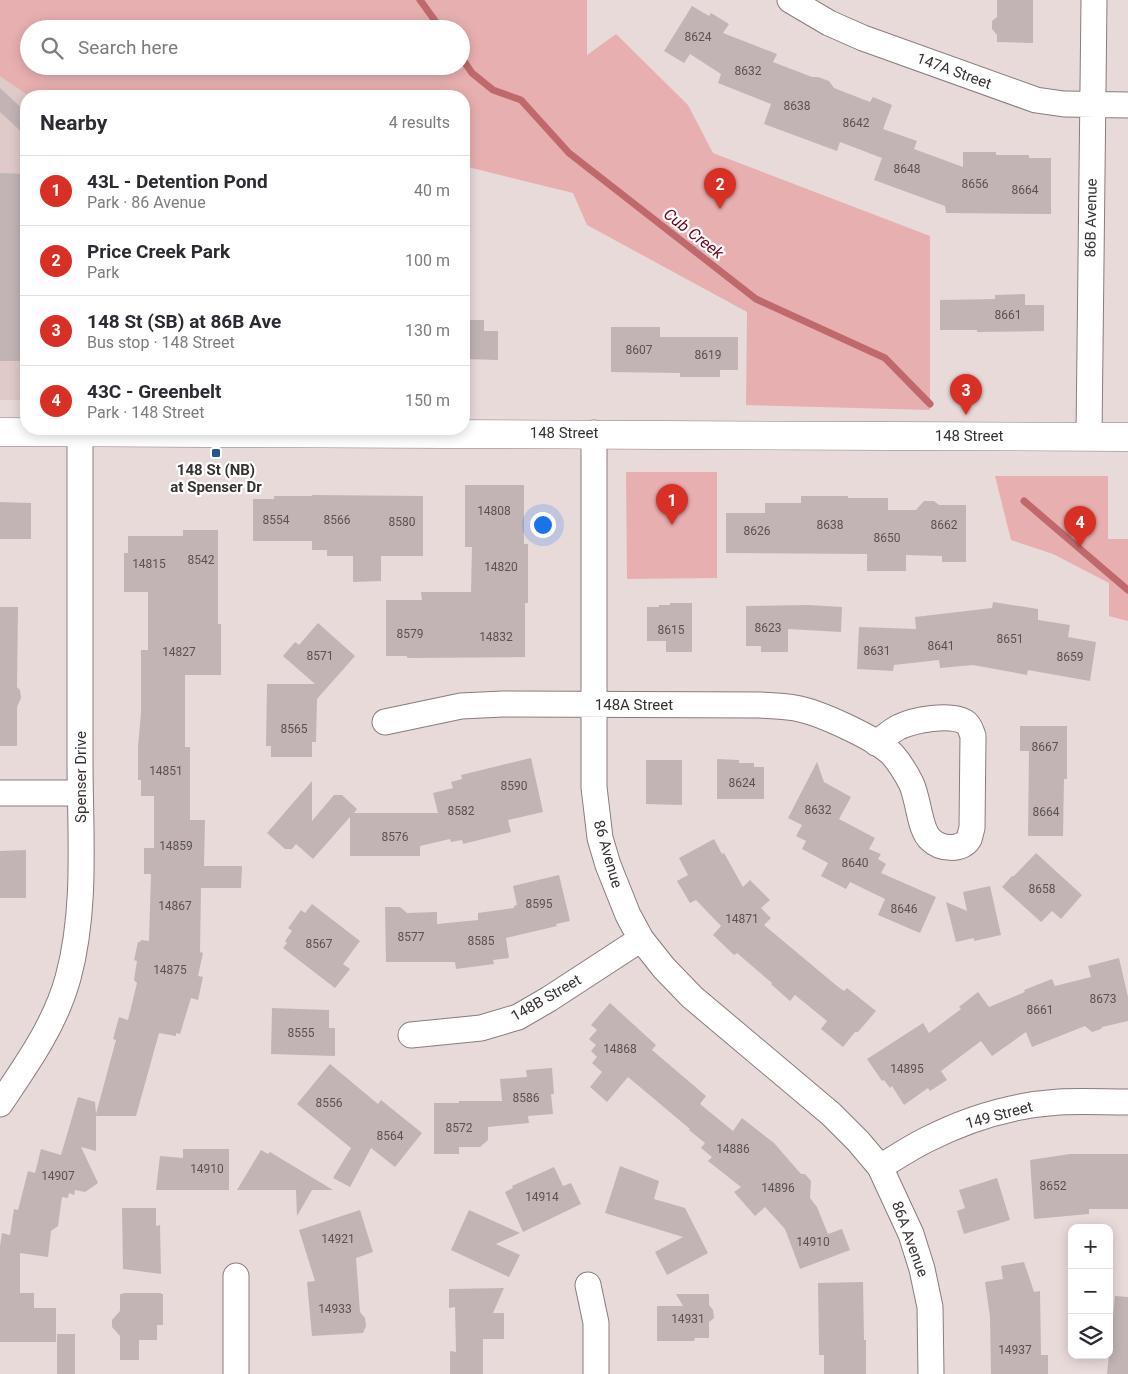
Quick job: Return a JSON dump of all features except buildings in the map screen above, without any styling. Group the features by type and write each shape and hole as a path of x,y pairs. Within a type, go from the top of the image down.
{"street":[{"name":"147A Street","path":"790,0 829,23 863,38 1036,100 1128,106"},
{"name":"86B Avenue","path":"1089,436 1094,0"},
{"name":"148 Street","path":"0,432 20,432"},
{"name":"148 Street","path":"470,433 1128,437"},
{"name":"86 Avenue","path":"594,433 594,788 600,838 617,890 641,939 670,974 692,997 817,1101 845,1127 880,1167"},
{"name":"Spenser Drive","path":"0,1104 30,1059 53,1017 61,999 78,931 80,902 80,435"},
{"name":"148A Street","path":"385,722 461,706 517,704 761,705 797,708 838,723 876,743 891,754 912,784 920,809 923,830 931,841 944,847 958,847 968,840 972,828 973,736 971,728 965,722 950,719 920,720 897,728 876,743"},
{"path":"0,793 80,792"},
{"name":"148B Street","path":"412,1035 482,1028 518,1017 549,1000 641,939"},
{"name":"149 Street","path":"880,1167 925,1140 972,1120 996,1113 1058,1102 1128,1102"},
{"name":"86A Avenue","path":"880,1167 911,1234 922,1269 930,1307 931,1374"},
{"path":"236,1276 236,1374"},
{"path":"588,1285 596,1323 596,1374"}],"shaded area":[{"path":"0,0 587,0 587,55 616,34 688,105 713,153 930,236 930,410 746,405 747,312 587,225 573,193 470,167 470,90 20,90 0,76"},
{"path":"0,51 20,69 20,75 27,75 43,90 20,90 20,400 0,400"},
{"path":"626,472 717,472 717,578 627,579"},
{"path":"995,476 1108,476 1108,539 1128,539 1128,621 1109,616 1109,583 1053,554 1011,540"}],"waterway":[{"name":"Cub Creek","path":"420,0 434,20"},
{"name":"Cub Creek","path":"470,70 493,90 521,100 569,153 756,299 885,358 930,404"},
{"name":"Cub Creek","path":"1024,501 1128,590"}],"place":[{"name":"Price Creek Park","path":"720,209"},
{"name":"148 St (SB) at 86B Ave","path":"966,415"},
{"name":"148 St (NB) at Spenser Dr","path":"216,453"},
{"name":"43L - Detention Pond","path":"672,525"},
{"name":"43C - Greenbelt","path":"1080,547"}]}
